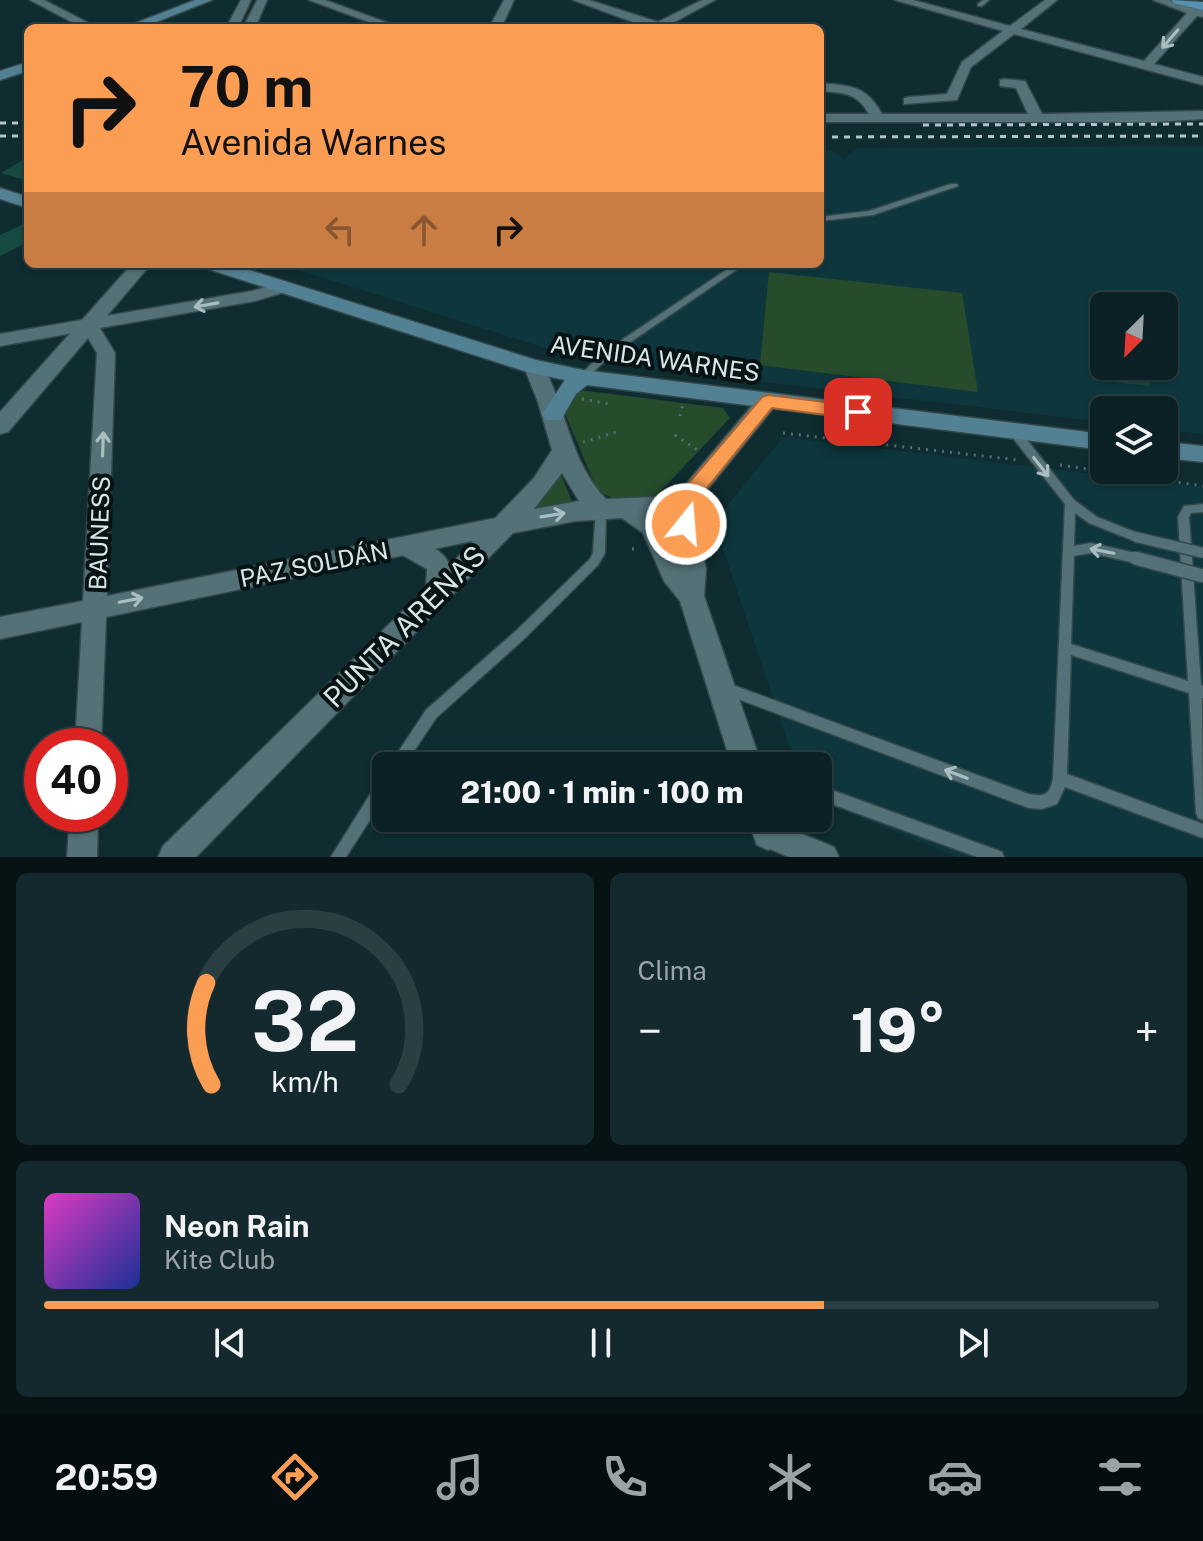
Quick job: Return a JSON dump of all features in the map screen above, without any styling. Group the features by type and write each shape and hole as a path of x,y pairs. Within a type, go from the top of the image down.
{"main road":[{"path":"140,24 206,0"},
{"path":"1178,0 1200,11"},
{"path":"0,76 24,67"},
{"path":"1,194 24,202"},
{"name":"AVENIDA WARNES","path":"223,268 534,367 583,377 1090,440"},
{"path":"553,414 568,389 583,377"},
{"path":"1178,451 1203,454"}],"street":[{"path":"35,0 84,24"},
{"path":"234,24 246,0"},
{"path":"251,24 262,0"},
{"path":"314,0 384,24"},
{"path":"497,24 509,0"},
{"path":"578,0 651,24"},
{"path":"666,24 710,0"},
{"path":"909,101 952,97 966,65 1052,0"},
{"path":"1146,66 1200,11 1158,0"},
{"path":"910,1 1203,81"},
{"path":"1004,83 1021,84 1037,118"},
{"path":"824,87 845,89 867,98 878,118"},
{"path":"824,118 1203,115"},
{"path":"0,426 139,268"},
{"path":"0,340 255,296 282,287"},
{"name":"BAUNESS","path":"89,325 106,353 89,728"},
{"path":"534,367 553,414 562,454 583,492 601,510"},
{"path":"691,596 693,569 686,524 693,491 768,401"},
{"name":"PUNTA ARENAS","path":"174,857 506,525 542,484 562,454"},
{"name":"PAZ SOLDÁN","path":"0,628 506,525 601,510 665,506 693,491"},
{"path":"629,510 652,527 673,573 691,596 744,752"},
{"path":"408,546 426,553 438,563 442,578 437,594"},
{"path":"82,857 83,832"},
{"path":"777,832 824,857"}],"lane":[{"path":"980,5 986,0"},
{"path":"824,219 870,213 954,186"},
{"path":"583,377 607,354 735,268"},
{"path":"1013,430 1070,503 1093,520 1136,537 1203,553"},
{"path":"723,688 1029,801 1042,804 1052,800 1058,793 1060,778 1070,503"},
{"path":"1202,508 1188,509 1183,517 1199,691 1203,813"},
{"path":"405,752 431,714 520,635 594,562 599,553 601,510"},
{"path":"1069,552 1091,548 1203,576"},
{"path":"1066,648 1199,691"},
{"path":"1060,778 1203,831"},
{"path":"832,797 997,857"},
{"path":"338,857 372,804"}],"path":[{"path":"680,416 683,402"},
{"path":"562,454 580,443 620,431"},
{"path":"783,433 1018,460"},
{"path":"675,435 699,451"},
{"path":"1060,465 1203,486"}],"shaded area":[{"path":"1203,146 1203,434 1178,431 1178,396 1090,396 1090,420 586,361 293,268 824,268 824,151 831,150 844,159 858,148"},
{"path":"783,437 1090,474 1090,484 1203,487 1203,857 957,857 832,806 832,752 791,752 716,528 722,512"}],"green space":[{"path":"769,272 962,293 978,392 760,365"},
{"path":"580,390 723,408 730,418 656,496 627,503 598,492 564,411 569,398"},
{"path":"560,472 573,504 528,514"}],"building":[{"path":"24,159 24,180 1,173"},
{"path":"24,224 24,244 0,256 0,235"},
{"path":"1093,380 1149,380 1151,386"}],"railway":[{"path":"0,123 24,123"},
{"path":"923,125 1203,124"},
{"path":"0,136 24,136"},
{"path":"824,137 1203,136"}],"route":[{"path":"686,524 693,491 768,401 858,412"}]}
